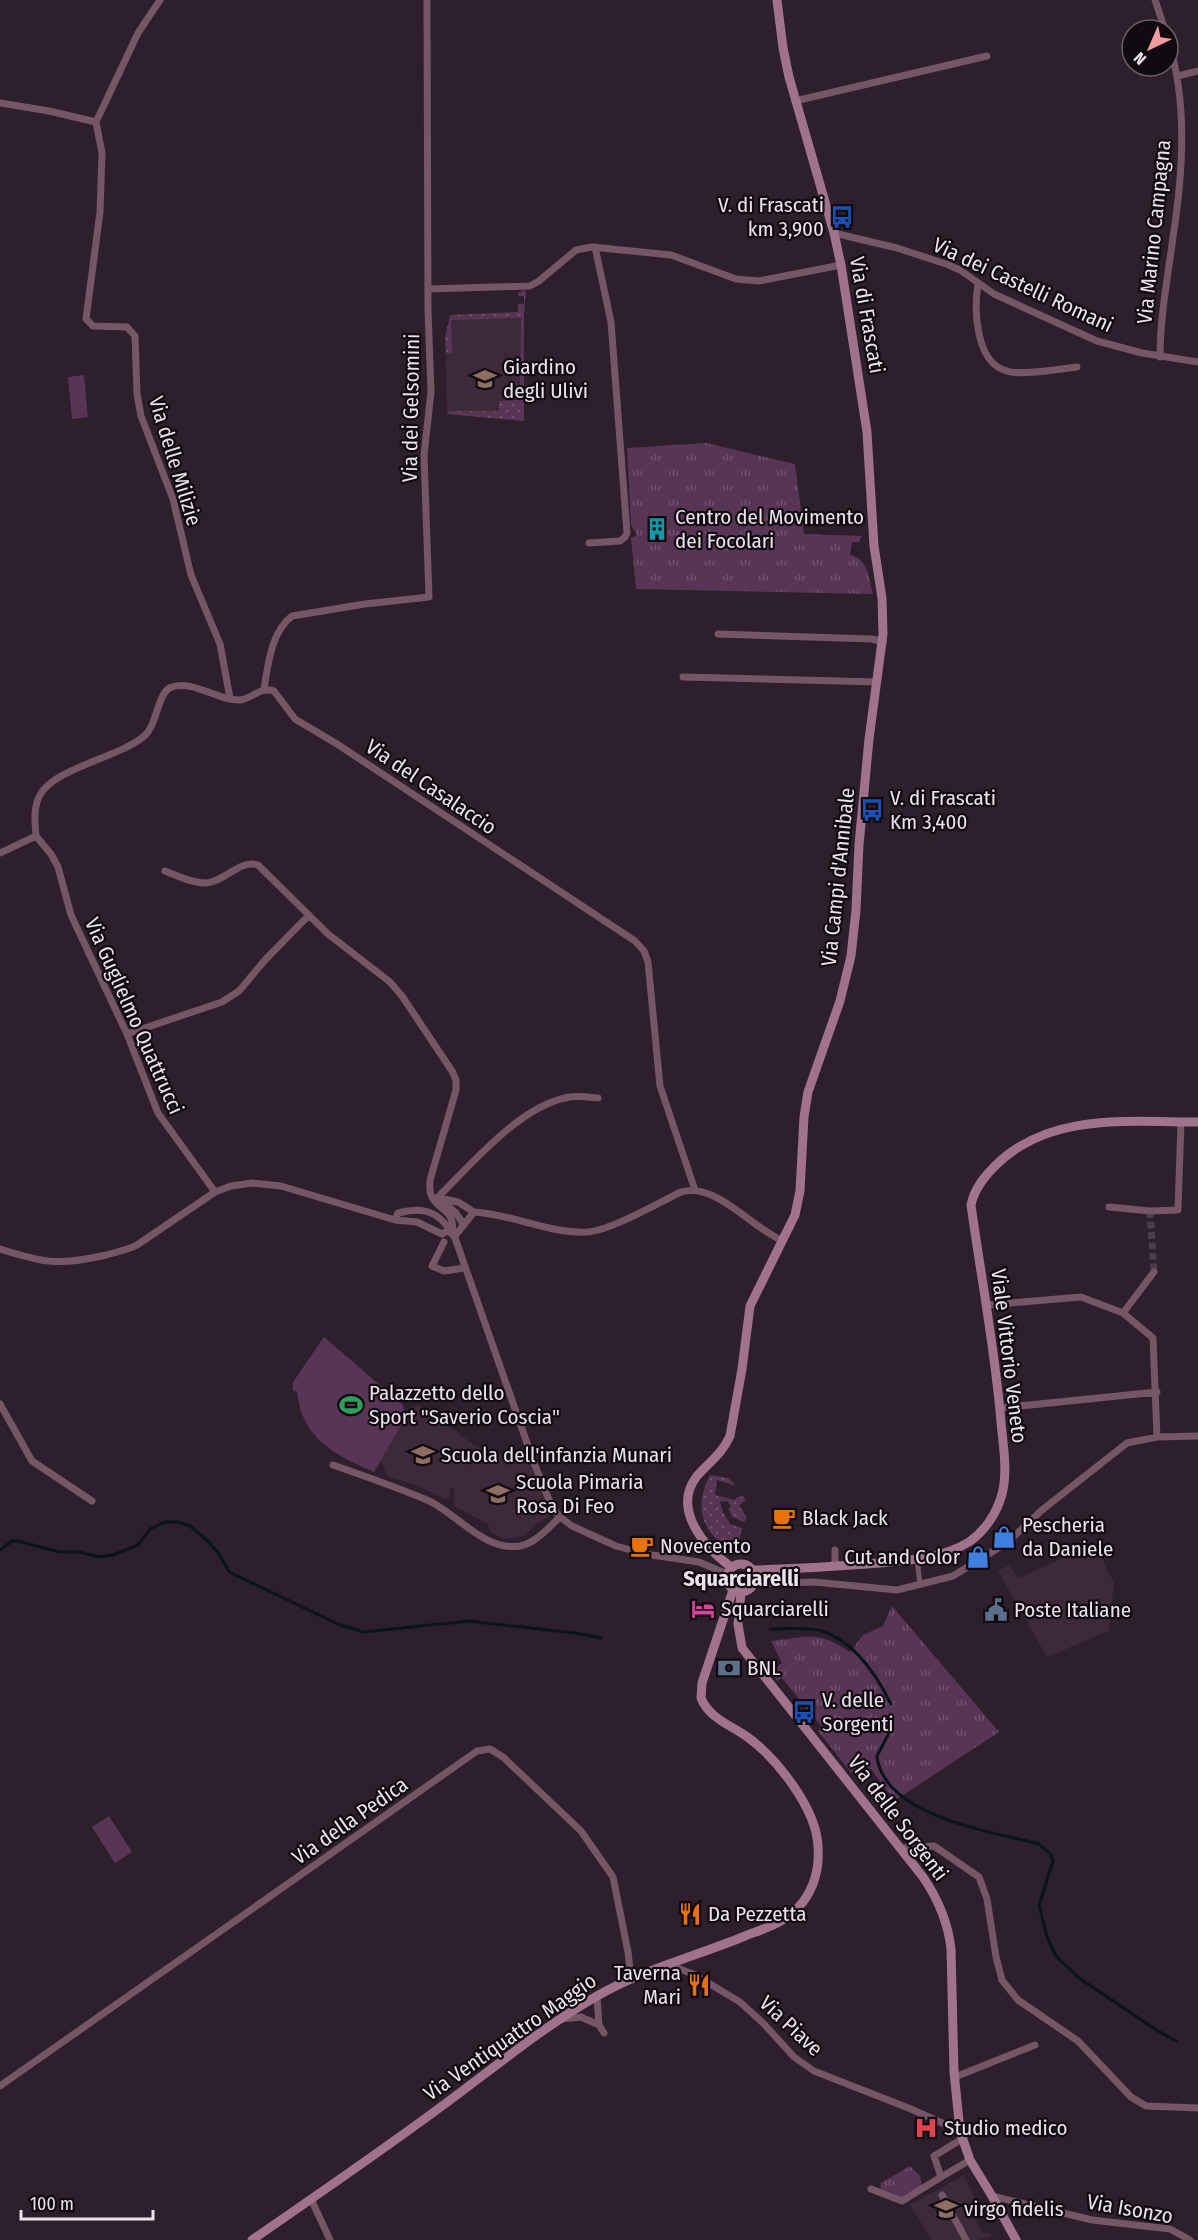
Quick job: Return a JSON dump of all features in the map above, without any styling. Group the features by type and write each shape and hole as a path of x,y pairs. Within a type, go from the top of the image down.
{"main road":[{"name":"Via di Frascati","path":"777,0 783,48 795,101 834,233 841,265 866,422 874,554 883,603 883,642 877,682"},
{"name":"Via Campi d'Annibale","path":"729,1570 699,1534 689,1512 688,1493 695,1479 722,1451 730,1436 750,1306 759,1283 795,1215 799,1198 804,1117 808,1092 840,1001 852,949 869,739 877,682"},
{"name":"Viale Vittorio Veneto","path":"753,1570 835,1566 931,1556 968,1542 988,1524 1004,1485 1004,1458 987,1305 971,1205 979,1185 1003,1158 1042,1135 1073,1125 1100,1122 1198,1122"},
{"path":"743,1563 753,1570 754,1584 749,1590 737,1591 727,1582 729,1570 743,1563"},
{"name":"Via delle Sorgenti","path":"737,1591 738,1624 742,1648 934,1894 948,1930 952,1969 955,2077 961,2135 970,2160 1016,2240"},
{"name":"Via Ventiquattro Maggio","path":"252,2240 432,2114 560,2019 597,1996 631,1978 777,1923 790,1915 806,1899 815,1879 819,1855 817,1832 810,1812 793,1786 756,1744 713,1715 701,1698 702,1683 737,1591"}],"street":[{"path":"0,103 96,122 138,33 160,0"},
{"name":"Via dei Gelsomini","path":"264,689 272,649 283,625 292,616 365,604 429,597 424,455 431,392 428,289 427,0"},
{"path":"1155,0 1161,18"},
{"path":"795,101 987,56"},
{"path":"1180,76 1198,71"},
{"name":"Via Marino Campagna","path":"1160,357 1161,312 1174,231 1180,171 1181,122 1178,78"},
{"name":"Via delle Milizie","path":"96,122 102,153 100,212 86,319 93,326 127,327 135,336 137,394 141,416 173,499 191,575 220,644 230,698"},
{"name":"Via dei Castelli Romani","path":"834,233 938,261 960,270 978,284 1006,300 1088,337 1129,350 1198,362"},
{"path":"589,543 620,541 627,533 611,322 596,247"},
{"path":"428,289 530,286 570,255 582,248 596,247 668,254 747,281 841,265"},
{"path":"978,284 975,311 979,335 985,350 996,366 1011,372 1077,367"},
{"path":"718,634 872,639 883,642"},
{"path":"683,676 877,682"},
{"path":"0,853 36,836 36,803 44,789 56,779 131,745 145,736 154,724 167,689 187,687 243,699 264,689"},
{"name":"Via del Casalaccio","path":"264,689 278,694 295,719 338,744 640,946 648,962 660,1086 695,1190"},
{"name":"Via Guglielmo Quattrucci","path":"36,836 58,867 66,891 69,911 127,1034 159,1116 215,1192"},
{"path":"0,1249 38,1260 60,1263 85,1260 132,1248 215,1192 242,1184 266,1184 289,1188 368,1212 421,1223 450,1243 453,1224 449,1214 432,1198 430,1179 456,1090 456,1078 394,985 334,939 256,864 246,864 219,880 207,883 165,871"},
{"path":"127,1034 222,1002 233,996 309,915"},
{"path":"433,1196 523,1116 562,1099 577,1096 598,1098"},
{"path":"1109,1207 1150,1211 1178,1210 1180,1122"},
{"path":"433,1196 455,1201 474,1212 589,1232 608,1226 681,1192 695,1190 711,1195 765,1232 783,1241"},
{"path":"433,1196 456,1212 464,1225"},
{"path":"397,1217 411,1210 425,1210 445,1223 453,1235 547,1497 560,1517 585,1533 616,1546 729,1570"},
{"path":"453,1235 474,1212"},
{"path":"453,1235 447,1231 432,1266 444,1271 465,1268"},
{"path":"1123,1313 1154,1272"},
{"path":"987,1305 1081,1297 1123,1313 1153,1338 1157,1392 1157,1437"},
{"path":"1000,1408 1157,1392"},
{"path":"0,1404 32,1461 92,1501"},
{"path":"754,1584 814,1582 897,1590 953,1576 1008,1542 1042,1510 1127,1443 1157,1437 1198,1436"},
{"path":"333,1465 430,1501 482,1537 507,1546 519,1546 531,1542 560,1517"},
{"path":"835,1550 835,1566"},
{"path":"917,1558 920,1585"},
{"name":"Via della Pedica","path":"0,2086 477,1751 490,1749 503,1757 581,1831 613,1877 631,1978"},
{"path":"900,1848 934,1846 979,1877 987,1899 1002,1980 1018,2000 1078,2041 1131,2097 1146,2106 1198,2108"},
{"name":"Via Piave","path":"670,1965 695,1975 740,2002 794,2057 814,2072 910,2109 961,2135"},
{"path":"597,1996 598,2025"},
{"path":"560,2019 581,2017 598,2025 604,2033"},
{"path":"955,2077 1035,2045"},
{"path":"941,2177 934,2156 961,2135"},
{"path":"871,2189 902,2201 970,2160"},
{"path":"942,2194 966,2240"},
{"name":"Via Isonzo","path":"992,2196 1092,2220 1170,2229 1190,2240"},
{"path":"311,2199 330,2240"}],"shaded area":[{"name":"Giardino degli Ulivi","path":"524,312 524,421 447,414 445,338 450,315"},
{"path":"417,1404 476,1446 532,1466 551,1512 549,1517 524,1536 506,1539 491,1533 488,1524 454,1506 452,1487 450,1498 444,1499 421,1487 387,1476 383,1465 379,1462 399,1426"},
{"path":"1095,1544 1114,1583 1109,1631 1047,1657 998,1571 1009,1565 1018,1578"},
{"name":"virgo fidelis","path":"964,2175 981,2213 976,2216 978,2225 983,2234 990,2233 992,2237 980,2238 980,2240 932,2240 910,2205"}],"green space":[{"path":"524,290 526,292 524,421 447,414 450,411 499,411 499,401 520,399 521,318 451,320 452,353 446,353 445,338 450,315 518,312 518,304 524,304 524,296 518,296 518,293"},
{"path":"84,375 88,417 72,419 68,377"},
{"path":"706,443 795,464 804,534 862,536 859,542 852,542 850,555 864,564 873,594 636,589 631,538 637,535 631,525 627,448"},
{"name":"Palazzetto dello Sport \"Saverio Coscia\"","path":"324,1337 403,1405 405,1418 374,1472 333,1451 313,1433 305,1421 297,1392 293,1391 293,1382"},
{"path":"710,1475 728,1478 736,1486 717,1480 715,1495 735,1500 743,1496 746,1500 739,1505 747,1518 744,1522 732,1517 729,1509 731,1506 727,1501 720,1502 730,1524 742,1528 736,1554 715,1538 704,1520 702,1499"},
{"path":"892,1606 999,1732 897,1799 886,1790 871,1769 853,1775 818,1731 822,1727 782,1678 777,1681 771,1671 782,1663 771,1641 803,1637 820,1638 829,1640 850,1652 863,1635 883,1626"},
{"path":"109,1816 132,1852 115,1863 92,1827"},
{"path":"910,2166 920,2176 922,2189 902,2201 880,2192 881,2183"}],"waterway":[{"path":"0,1550 12,1541 18,1541 60,1552 79,1552 100,1557 113,1555 138,1545 150,1529 165,1522 177,1522 190,1526 209,1542 229,1572 340,1625 364,1632 469,1621 601,1638"},
{"path":"771,1629 810,1629 834,1636 863,1661 879,1682 891,1704"},
{"path":"893,1717 890,1731 877,1756 884,1777 898,1793 919,1807 943,1818 969,1827 1039,1844 1051,1855 1053,1861 1039,1905 1047,1937 1056,1956 1079,1978 1176,2041"}],"tunnel":[{"path":"1150,1211 1154,1272"}],"place":[{"name":"V. di Frascati km 3,900","path":"842,217"},
{"name":"Giardino degli Ulivi","path":"485,379"},
{"name":"Centro del Movimento dei Focolari","path":"657,529"},
{"name":"V. di Frascati Km 3,400","path":"872,810"},
{"name":"Palazzetto dello Sport \"Saverio Coscia\"","path":"351,1405"},
{"name":"Scuola dell'infanzia Munari","path":"423,1455"},
{"name":"Scuola Pimaria Rosa Di Feo","path":"498,1494"},
{"name":"Black Jack","path":"784,1518"},
{"name":"Pescheria da Daniele","path":"1004,1537"},
{"name":"Novecento","path":"642,1546"},
{"name":"Cut and Color","path":"978,1557"},
{"name":"Squarciarelli","path":"703,1609"},
{"name":"Poste Italiane","path":"996,1610"},
{"name":"BNL","path":"729,1668"},
{"name":"V. delle Sorgenti","path":"804,1712"},
{"name":"Da Pezzetta","path":"690,1914"},
{"name":"Taverna Mari","path":"699,1985"},
{"name":"Studio medico","path":"926,2128"},
{"name":"virgo fidelis","path":"946,2209"}],"district":[{"name":"Squarciarelli","path":"741,1578"}]}
